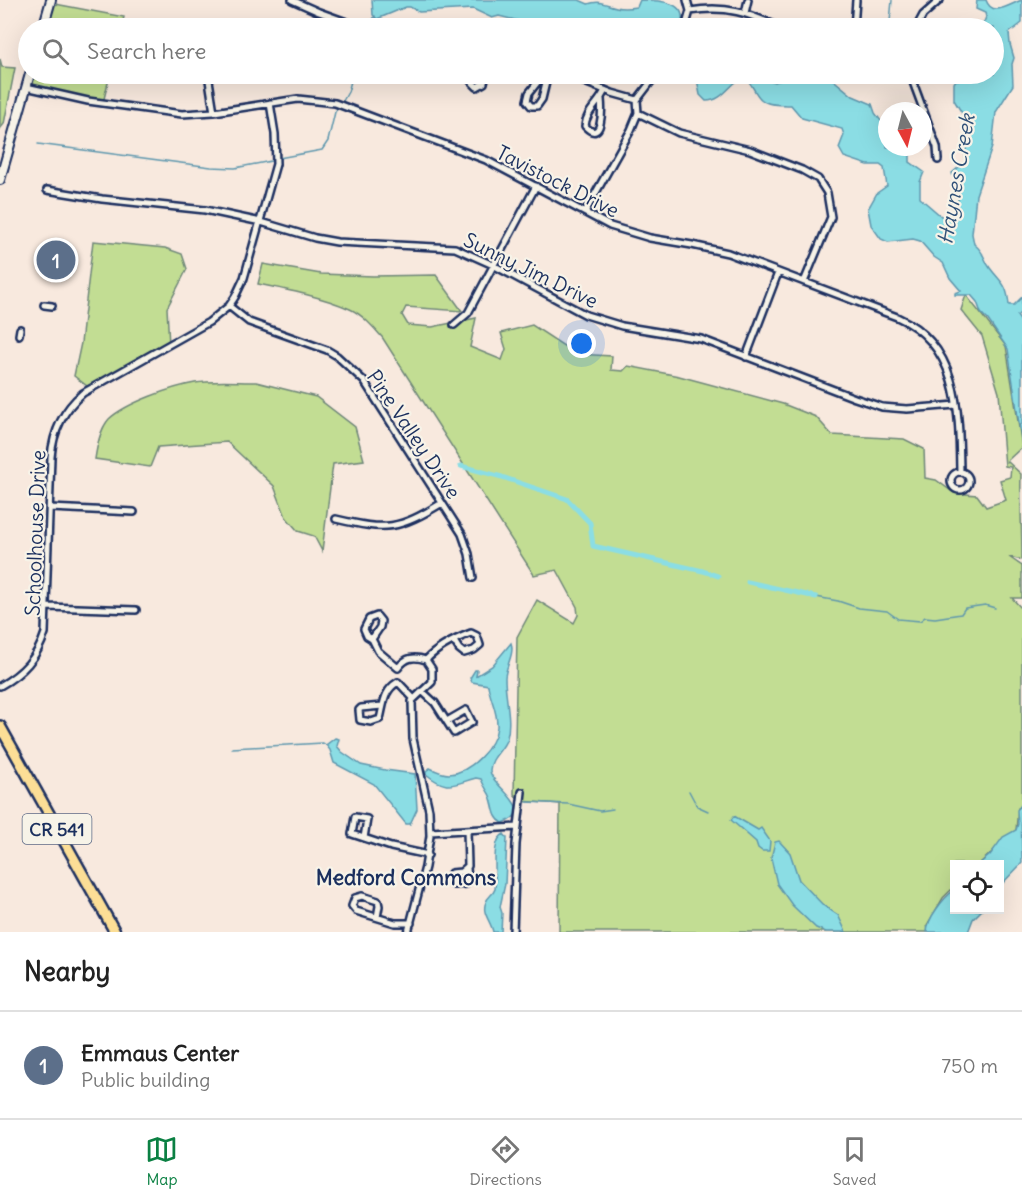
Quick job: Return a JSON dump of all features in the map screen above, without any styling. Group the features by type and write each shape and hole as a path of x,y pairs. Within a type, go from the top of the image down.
{"main road":[{"name":"CR 541","path":"0,726 115,932"}],"street":[{"path":"46,18 51,0"},
{"path":"292,0 336,18"},
{"path":"687,0 690,12 688,18"},
{"path":"745,13 748,0"},
{"path":"855,18 856,0"},
{"path":"921,18 940,0"},
{"path":"690,12 710,8 726,9 757,18"},
{"path":"0,180 27,84"},
{"path":"210,84 214,112"},
{"path":"538,84 528,96 527,101 531,106 537,106 542,99 544,84"},
{"path":"590,84 637,100"},
{"path":"585,212 619,154 638,113 637,100 649,84"},
{"path":"914,84 937,147 938,160"},
{"name":"Tavistock Drive","path":"26,87 88,101 175,113 197,114 305,99 343,105 479,157 610,226 650,238 716,249 897,317 921,332 936,347 946,364 954,389 960,472"},
{"path":"601,99 600,127 590,130 585,126 585,121 605,90"},
{"name":"Schoolhouse Drive","path":"0,686 18,674 34,658 45,633 51,457 60,423 83,393 202,327 229,306 242,285 276,164 275,134 270,104"},
{"path":"638,113 685,135 732,145 766,156 818,179 829,197 831,217 804,282"},
{"path":"453,325 468,314 536,186"},
{"name":"Sunny Jim Drive","path":"47,190 205,210 337,242 455,248 493,265 593,318 622,326 701,339 882,407 907,409 956,405"},
{"path":"746,357 778,273"},
{"path":"44,305 52,306"},
{"name":"Pine Valley Drive","path":"229,306 249,322 327,350 355,373 367,387 466,544 473,578"},
{"path":"336,519 372,527 392,527 415,519 442,503"},
{"path":"50,508 134,512"},
{"path":"47,607 135,610"},
{"path":"426,660 440,648 465,635 474,633 480,645 464,653 454,641"},
{"path":"372,639 378,651 398,668"},
{"path":"408,932 428,855 430,832 429,810 413,739 414,699 430,686 432,669 426,660 414,657 398,668 398,682 414,699"},
{"path":"382,706 361,708 359,710 360,720 377,721 382,716 382,706 390,687 398,682"},
{"path":"422,691 433,700 454,732 472,722 466,710 447,721"},
{"path":"513,932 521,795"},
{"path":"430,832 518,826"},
{"path":"467,830 467,868"},
{"path":"364,838 428,855"},
{"path":"377,917 378,901 362,896 355,898 352,909 377,917 395,922 411,923"}],"green space":[{"path":"50,3 124,17 124,18 46,18"},
{"path":"0,59 2,67 15,68 4,124 0,129"},
{"path":"27,84 108,84 103,103 26,87"},
{"path":"93,241 165,248 182,254 187,269 167,308 169,345 91,389 74,376 81,343"},
{"path":"263,264 321,274 436,275 462,311 406,307 402,315 408,325 432,327 476,318 470,347 502,360 506,349 501,333 532,325 576,354 612,356 611,370 623,371 628,366 679,376 783,404 816,417 832,435 904,439 924,449 925,478 936,480 954,493 977,495 986,507 1006,500 1000,480 1010,477 1011,467 1005,466 999,393 982,336 961,310 966,295 1006,346 1022,447 1007,461 1021,474 1022,560 1009,557 1022,566 1022,598 1012,598 1022,609 1022,807 1018,808 1016,830 983,860 950,860 950,891 943,898 927,925 929,932 559,932 560,804 520,801 514,794 517,637 537,600 574,623 578,615 577,607 557,570 534,575 375,329 359,314 340,305 305,294 258,284"},
{"path":"256,382 316,397 355,427 364,460 333,464 322,551 314,536 298,531 286,517 274,486 227,442 158,447 150,467 95,459 103,428 109,419 126,407 162,392 195,383"}],"water":[{"path":"372,0 579,0 588,4 599,2 623,8 637,7 640,0 648,0 672,4 681,13 682,18 507,18 499,16 492,18 473,9 419,12 410,7 379,18 373,15"},
{"name":"Haynes Creek","path":"977,0 986,0 992,8 997,9 1022,0 1022,23 1009,33 1014,58 1013,85 996,112 992,147 976,195 972,234 974,244 1005,288 1009,305 1014,305 1022,297 1022,311 1017,316 1022,323 1022,444 1008,349 981,313 977,302 971,295 955,295 961,291 950,278 943,263 934,257 920,241 913,239 888,242 881,239 871,225 868,209 877,193 887,186 884,168 880,165 868,165 844,157 839,148 844,135 842,129 802,118 791,105 765,102 759,98 750,84 838,84 853,96 872,104 878,117 878,156 910,156 910,162 924,172 920,182 920,198 941,216 947,217 955,207 959,195 952,173 966,161 965,152 971,136 965,118 954,100 954,84 1004,84 1004,18 986,18 985,13 976,9"},
{"path":"698,84 733,84 718,98 706,101 700,95"},
{"path":"511,643 512,652 505,678 509,716 507,738 490,770 517,811 513,818 503,823 495,813 490,796 481,779 476,778 445,785 434,780 426,774 426,771 430,768 449,774 457,773 480,758 492,743 497,727 488,685 472,682 470,678 475,670 477,670 476,676 492,666"},
{"path":"335,738 339,739 337,746 342,752 361,765 415,774 417,809 410,824 406,824 374,784 334,763 326,745"},
{"path":"1021,805 1022,863 1004,882 1004,860 984,860 1003,837 1016,830 1017,810"},
{"path":"734,816 758,830 761,828 770,841 769,851 762,851 758,848 756,842 731,820"},
{"path":"504,834 507,838 505,884 500,907 501,932 493,932 485,913 485,906 495,889 497,843"},
{"path":"779,841 790,853 799,880 824,906 838,915 846,932 826,932 816,928 792,905 777,884 771,858 775,842"},
{"path":"950,894 950,914 978,914 973,919 968,932 927,932 933,915"}],"waterway":[{"path":"890,18 892,0"},
{"path":"343,101 350,84"},
{"path":"279,158 322,150 328,141 338,108"},
{"path":"38,144 211,167 235,168 271,161"},
{"path":"461,466 567,499 590,523 593,546 718,576"},
{"path":"748,582 816,597"},
{"path":"816,597 859,608 887,611 898,619 920,621 925,617 935,618 961,614 965,608 985,605 995,608"},
{"path":"232,748 323,743 326,745"},
{"path":"689,791 697,806 708,811"},
{"path":"527,802 568,804 600,811 613,809"}],"place":[{"name":"Emmaus Center","path":"56,260"}],"district":[{"name":"Medford Commons","path":"406,877"}]}
